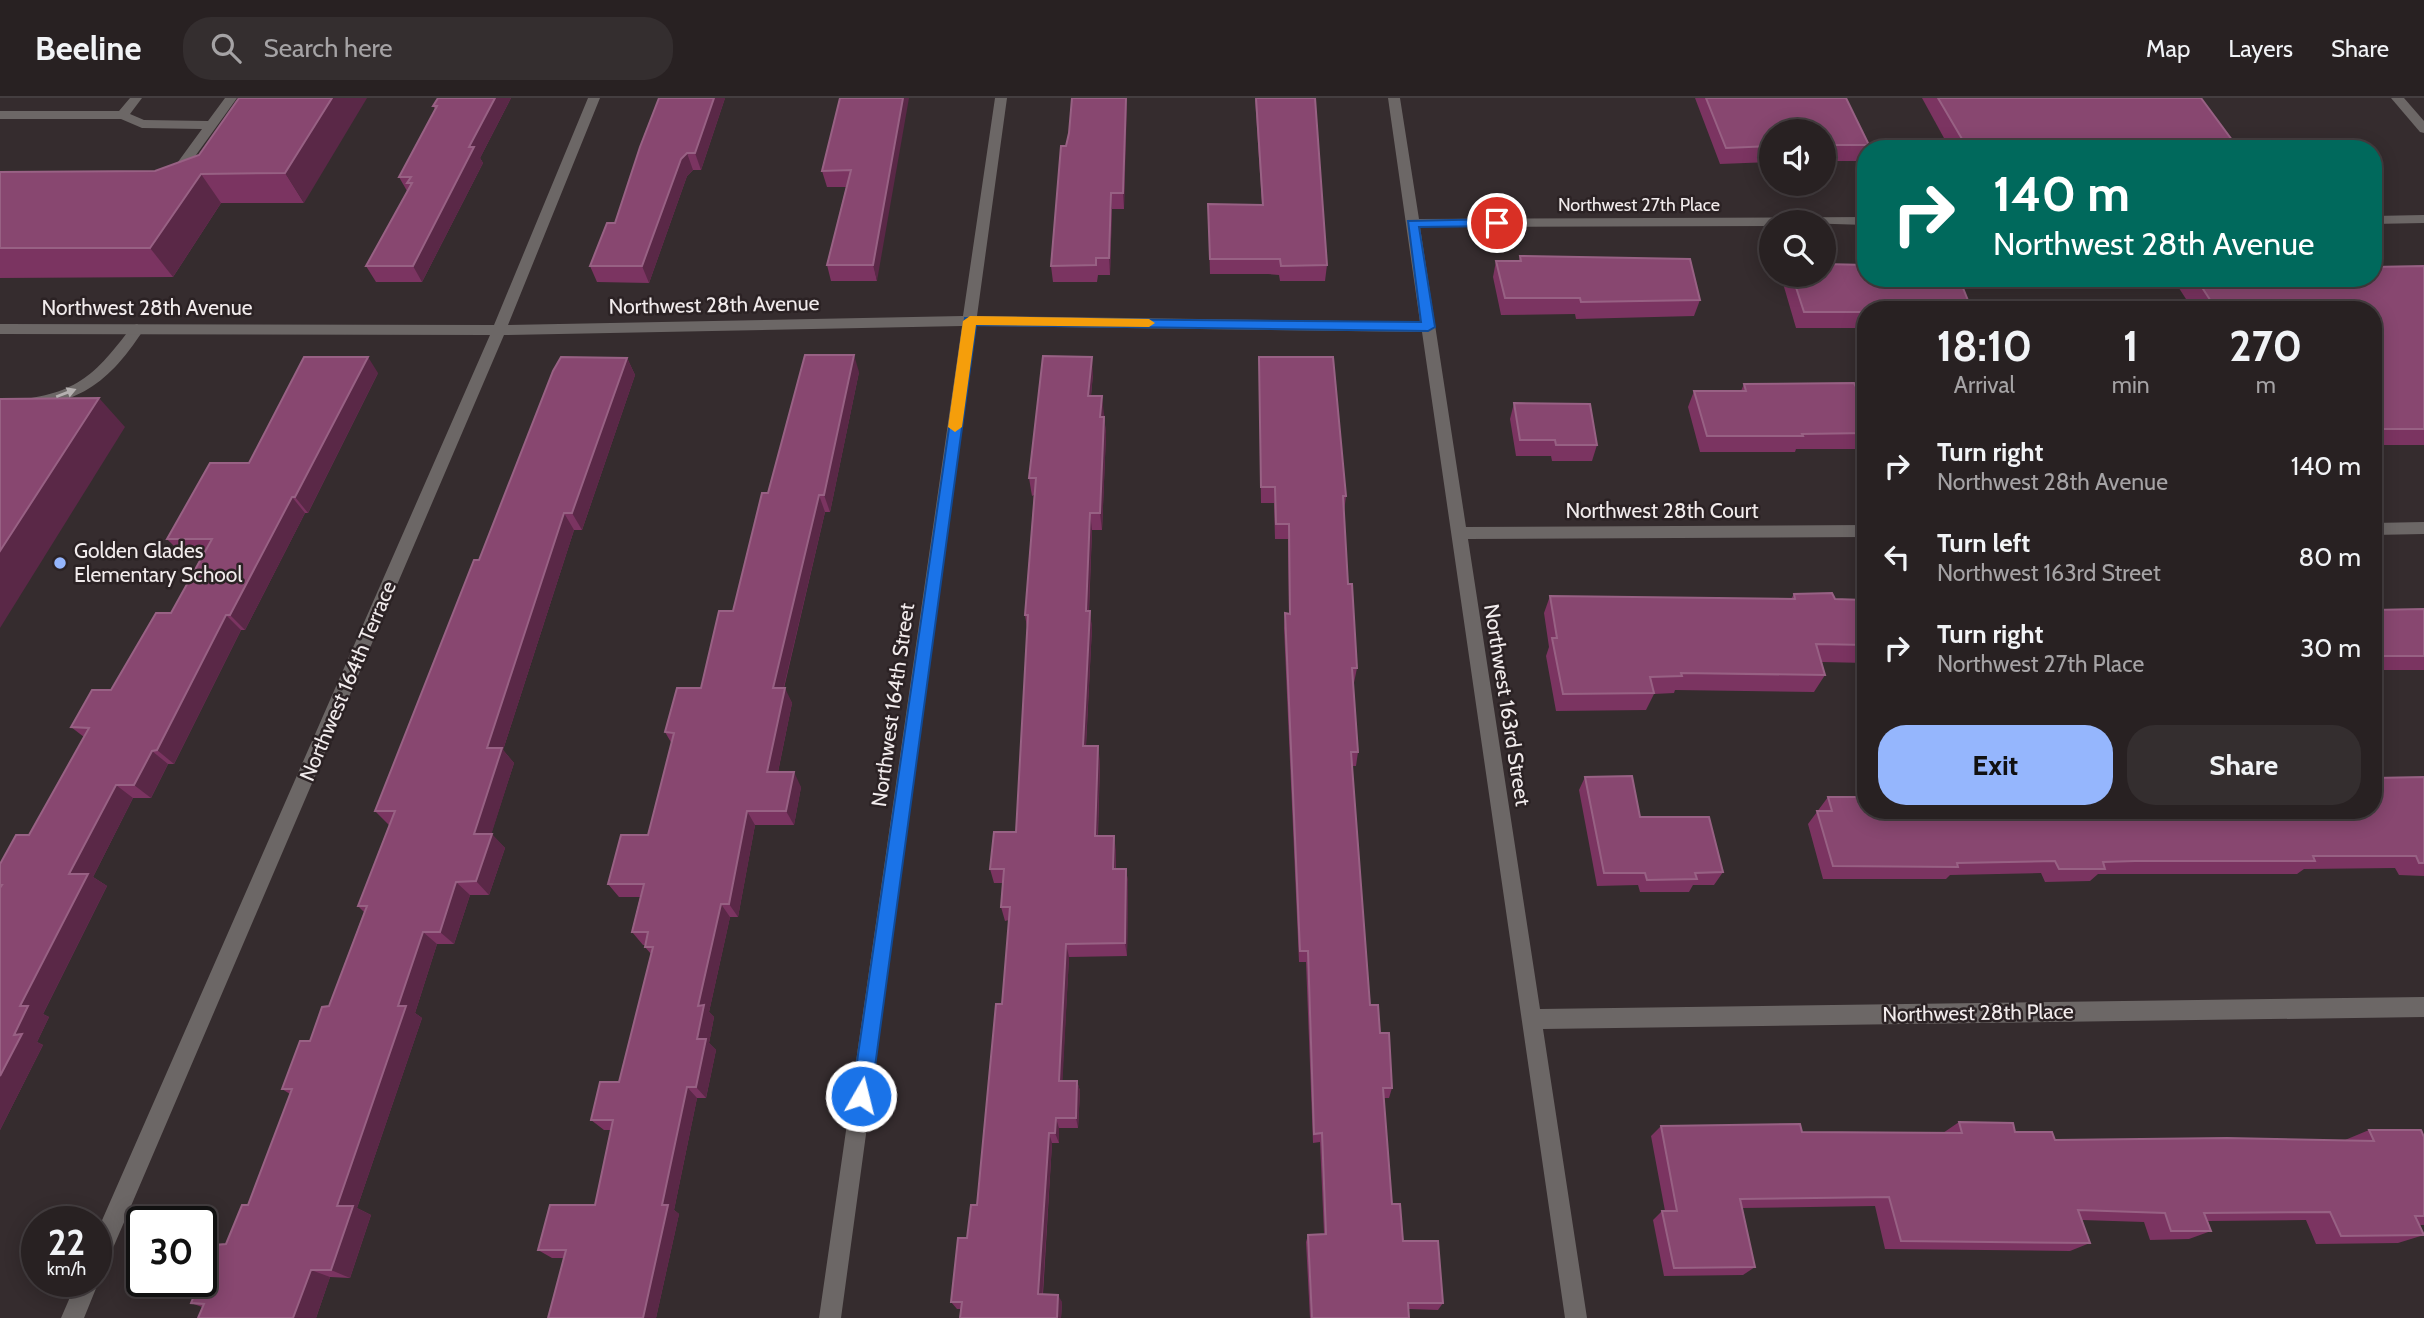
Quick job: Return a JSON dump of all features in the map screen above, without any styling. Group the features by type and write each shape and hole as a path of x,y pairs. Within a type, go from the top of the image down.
{"street":[{"path":"123,115 135,98"},
{"path":"160,177 174,177 231,98"},
{"name":"Northwest 164th Terrace","path":"112,1224 499,330 594,98"},
{"name":"Northwest 164th Street","path":"830,1318 1001,98"},
{"name":"Northwest 163rd Street","path":"1394,98 1576,1318"},
{"path":"2397,98 2424,129"},
{"path":"0,115 123,115 142,124 212,125"},
{"path":"2382,220 2424,219"},
{"name":"Northwest 27th Place","path":"1412,223 1857,222"},
{"name":"Northwest 28th Avenue","path":"0,329 499,330 970,321 1428,327"},
{"path":"0,407 39,404 92,383 112,365 137,329"},
{"path":"2382,529 2424,528"},
{"name":"Northwest 28th Court","path":"1459,533 1857,531"},
{"name":"Northwest 28th Place","path":"1532,1019 2424,1007"},
{"path":"72,1318 81,1297"}],"building":[{"path":"239,98 332,98 285,173 201,174 150,248 0,248 0,172 155,171 199,155"},
{"path":"438,98 495,98 469,147 474,147 413,266 366,266 412,183 407,183 411,177 399,177 437,106 433,106"},
{"path":"659,98 714,98 695,153 687,153 681,159 642,266 590,266 607,223 615,223"},
{"path":"840,98 903,98 873,265 827,265 851,170 822,171"},
{"path":"1072,98 1126,98 1123,193 1111,193 1109,258 1096,258 1096,265 1051,266 1061,146 1066,146 1069,133"},
{"path":"1256,98 1315,98 1327,265 1281,266 1280,259 1210,259 1208,204 1263,205"},
{"path":"1706,98 1846,98 1867,140 1857,140 1857,145 1836,145 1836,119 1759,119 1759,147 1726,148"},
{"path":"1938,98 2201,98 2232,140 1963,140"},
{"path":"1520,256 1690,259 1700,300 1581,302 1580,298 1505,298 1496,261 1521,261"},
{"path":"1836,264 1857,265 1857,287 1963,287 1968,301 1857,301 1857,312 1804,312 1796,287 1836,287"},
{"path":"2424,266 2424,429 2382,429 2382,301 2211,301 2202,287 2382,287 2382,267"},
{"path":"805,355 854,355 824,495 819,495 773,688 785,688 767,772 794,772 786,811 747,811 729,904 721,904 698,1006 704,1005 697,1039 706,1039 696,1087 687,1087 662,1205 668,1205 643,1318 548,1318 566,1250 538,1250 550,1205 595,1205 613,1120 591,1120 600,1082 619,1082 653,947 645,947 648,932 632,932 644,884 608,884 621,835 648,835 674,733 665,732 677,688 701,688 719,611 733,611 762,493 768,493"},
{"path":"1043,356 1092,357 1088,396 1102,396 1100,417 1104,417 1100,513 1090,513 1086,611 1090,611 1083,746 1098,746 1095,836 1114,836 1113,869 1126,869 1125,943 1066,944 1059,1081 1077,1081 1076,1118 1056,1118 1055,1133 1049,1133 1038,1294 1058,1295 1057,1318 960,1318 962,1302 951,1302 958,1238 967,1238 971,1205 977,1205 996,1004 1002,1004 1010,907 1001,907 1004,869 990,869 994,832 1016,832 1028,615 1025,615 1036,478 1029,478"},
{"path":"304,357 368,357 295,497 292,497 230,615 226,615 157,750 152,751 134,785 116,785 69,874 88,874 20,1006 28,1006 14,1035 22,1034 0,1076 0,864 16,835 29,835 89,728 71,727 92,690 111,690 156,613 171,613 212,539 167,539 210,463 249,463"},
{"path":"561,357 627,358 572,513 564,513 487,748 502,748 474,834 492,834 476,881 456,882 440,932 423,932 398,1006 406,1006 337,1206 353,1206 331,1270 311,1270 293,1318 198,1318 204,1304 191,1303 193,1297 217,1297 217,1245 226,1244 242,1205 248,1205 292,1089 282,1089 300,1041 310,1041 322,1007 329,1006 367,906 358,906 395,811 375,811 474,560 479,560 553,371"},
{"path":"1259,357 1333,357 1346,496 1343,496 1348,584 1352,584 1357,668 1352,668 1358,752 1351,752 1370,1005 1378,1005 1380,1033 1389,1033 1392,1088 1383,1088 1392,1204 1400,1204 1403,1241 1438,1241 1443,1303 1408,1303 1409,1318 1312,1318 1308,1235 1326,1234 1322,1133 1314,1134 1308,951 1300,951 1285,613 1290,614 1289,524 1276,524 1275,487 1261,487"},
{"path":"1854,383 1857,387 1857,433 1707,436 1694,391 1746,391 1744,384"},
{"path":"99,398 0,551 0,399"},
{"path":"1514,403 1590,404 1597,445 1556,445 1555,440 1520,440"},
{"path":"1832,593 1835,599 1857,600 1857,645 1816,644 1825,675 1681,673 1682,676 1650,677 1654,693 1563,694 1552,638 1557,638 1550,596 1795,599 1794,594"},
{"path":"2424,609 2424,656 2382,656 2382,610"},
{"path":"1632,776 1640,817 1709,817 1723,872 1695,873 1697,879 1647,880 1645,873 1604,873 1585,777"},
{"path":"2424,777 2424,863 2419,863 2416,856 2313,856 2315,861 2103,862 2105,869 2059,869 2055,861 1957,863 1958,867 1833,866 1817,811 1832,811 1828,797 1857,797 1857,819 2382,819 2382,778"},
{"path":"1959,1122 2013,1123 2015,1132 2052,1132 2055,1140 2227,1138 2374,1141 2369,1130 2421,1130 2424,1137 2424,1216 2415,1216 2424,1235 2341,1236 2330,1212 2204,1213 2211,1231 2171,1231 2165,1213 2078,1210 2090,1243 1901,1241 1889,1197 1740,1199 1755,1267 1674,1268 1662,1211 1677,1211 1661,1126 1800,1124 1802,1132 1962,1133"}],"slow traffic":[{"path":"955,427 970,321 1149,323"}],"place":[{"name":"Golden Glades Elementary School","path":"60,563"}],"route":[{"path":"861,1096 970,321 1428,327 1412,223 1497,223"}]}
